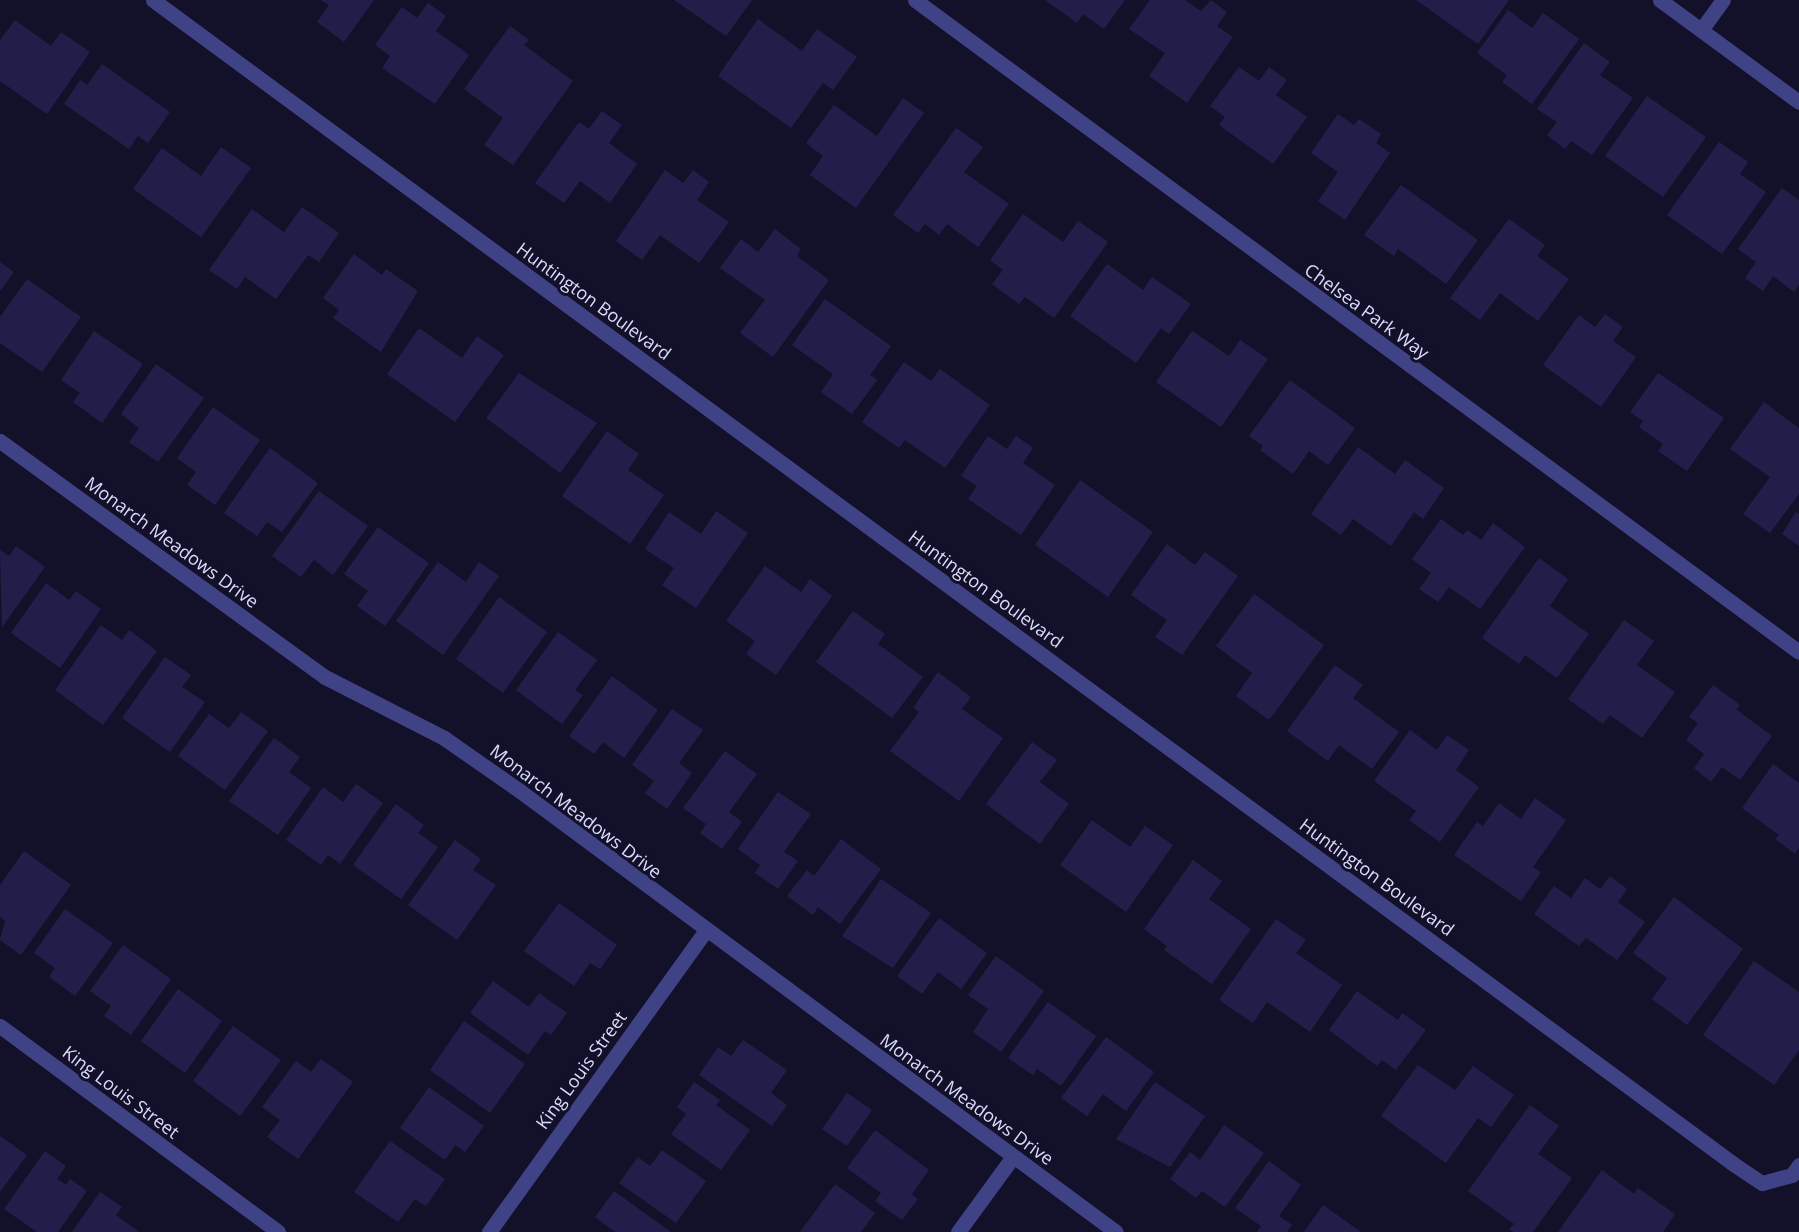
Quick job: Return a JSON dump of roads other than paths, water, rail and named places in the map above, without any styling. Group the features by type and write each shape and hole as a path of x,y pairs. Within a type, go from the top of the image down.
{"street":[{"name":"Huntington Boulevard","path":"153,0 1732,1163 1762,1183 1792,1175 1799,1165"},
{"name":"Chelsea Park Way","path":"915,0 1799,651"},
{"path":"1660,0 1799,102"},
{"path":"1701,30 1723,0"},
{"name":"Monarch Meadows Drive","path":"0,441 324,677 453,745 1012,1158 1116,1232"},
{"name":"King Louis Street","path":"489,1232 705,931"},
{"name":"King Louis Street","path":"0,1026 278,1232"},
{"path":"958,1232 1012,1158"}]}
